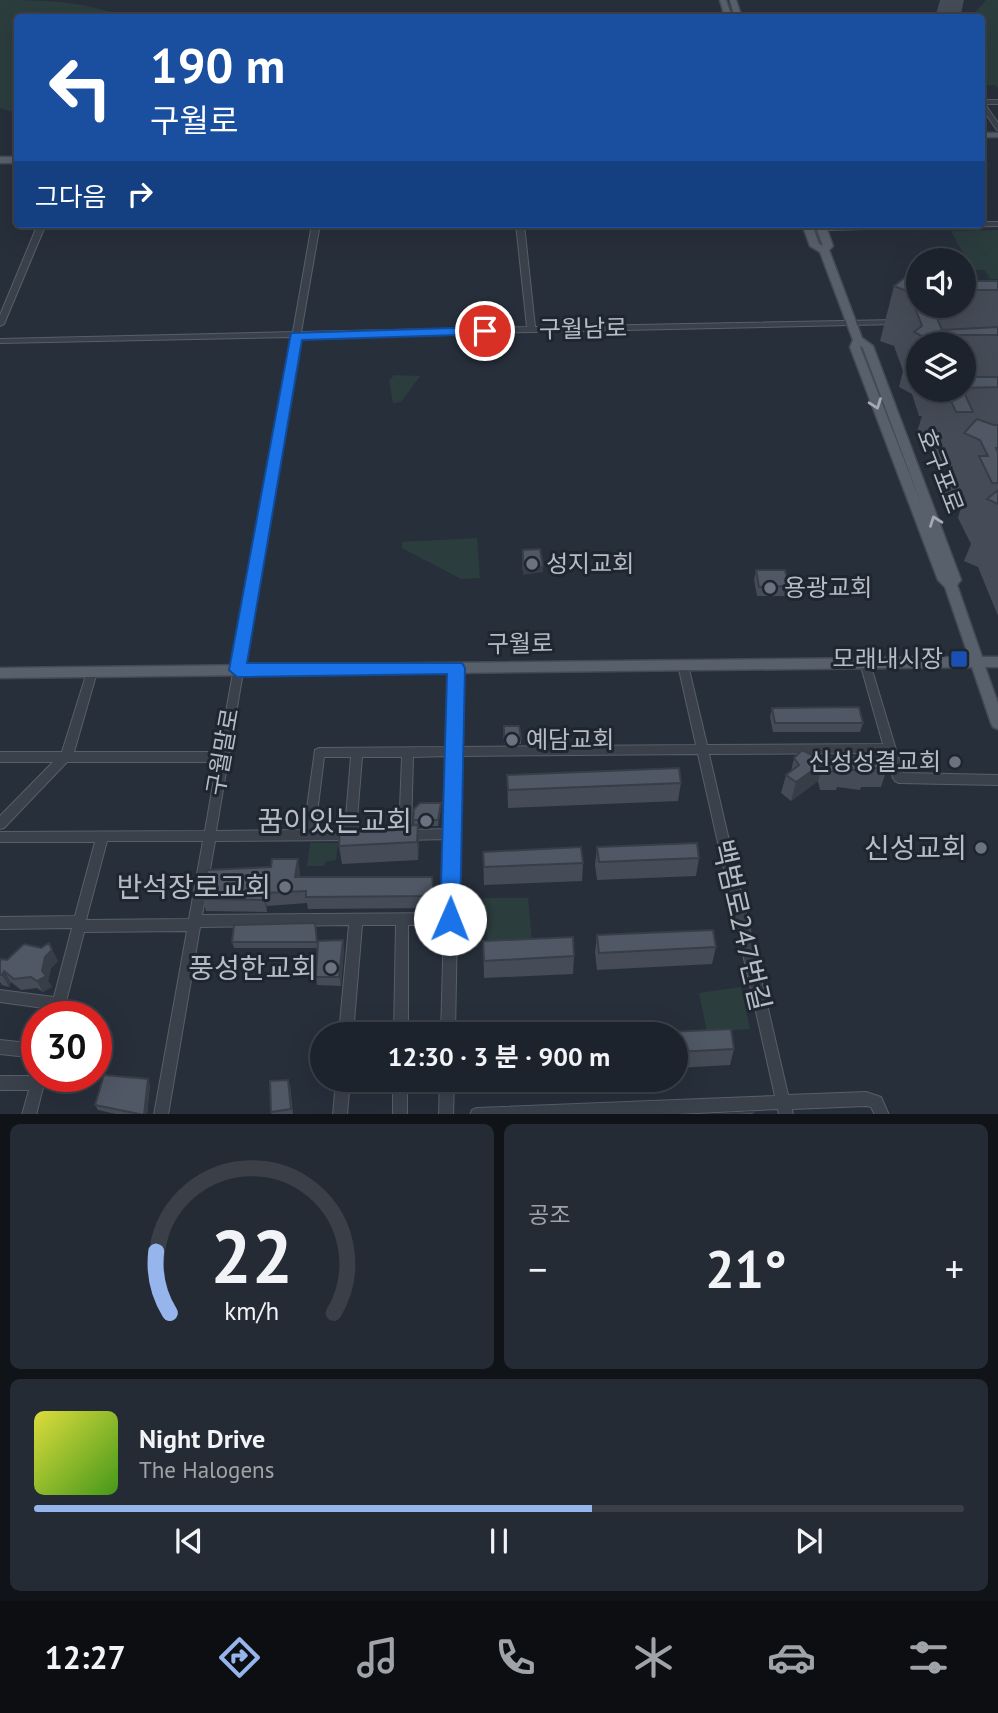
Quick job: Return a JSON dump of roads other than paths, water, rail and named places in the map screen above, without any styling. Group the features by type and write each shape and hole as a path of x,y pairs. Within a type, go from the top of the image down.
{"main road":[{"name":"호구포로","path":"808,228 815,246 824,250 852,322 858,340 855,347 944,580 950,583 998,723"},
{"name":"호구포로","path":"822,228 828,246 824,250"},
{"name":"구월로","path":"0,673 998,662"}],"street":[{"path":"985,108 998,128"},
{"path":"0,324 40,228"},
{"name":"구월말로","path":"161,1114 315,228"},
{"path":"520,228 531,330"},
{"name":"구월남로","path":"0,341 908,322"},
{"path":"865,663 899,778 998,780"},
{"name":"백범로247번길","path":"683,665 785,1108"},
{"path":"448,1022 456,668"},
{"path":"0,824 68,752 92,672"},
{"path":"309,835 319,753 454,754 702,748 890,748"},
{"path":"350,835 357,753"},
{"path":"405,835 408,753"},
{"path":"0,757 223,757"},
{"path":"391,835 452,834"},
{"path":"0,837 364,835"},
{"path":"58,1001 102,837"},
{"path":"401,1022 402,919"},
{"path":"0,923 450,919"},
{"path":"347,1022 356,920"},
{"path":"0,996 21,1001"},
{"path":"0,1047 21,1049"},
{"path":"0,1083 21,1081"},
{"path":"29,1114 35,1092"},
{"path":"340,1114 342,1092"},
{"path":"400,1092 400,1114"},
{"path":"446,1114 447,1092"},
{"path":"521,1114 785,1108 866,1099 879,1108"}],"place":[{"name":"성지교회","path":"532,564"},
{"name":"용광교회","path":"770,588"},
{"name":"모래내시장","path":"959,659"},
{"name":"예담교회","path":"512,740"},
{"name":"신성성결교회","path":"955,762"},
{"name":"꿈이있는교회","path":"426,821"},
{"name":"신성교회","path":"981,848"},
{"name":"반석장로교회","path":"285,887"},
{"name":"풍성한교회","path":"331,968"}]}
